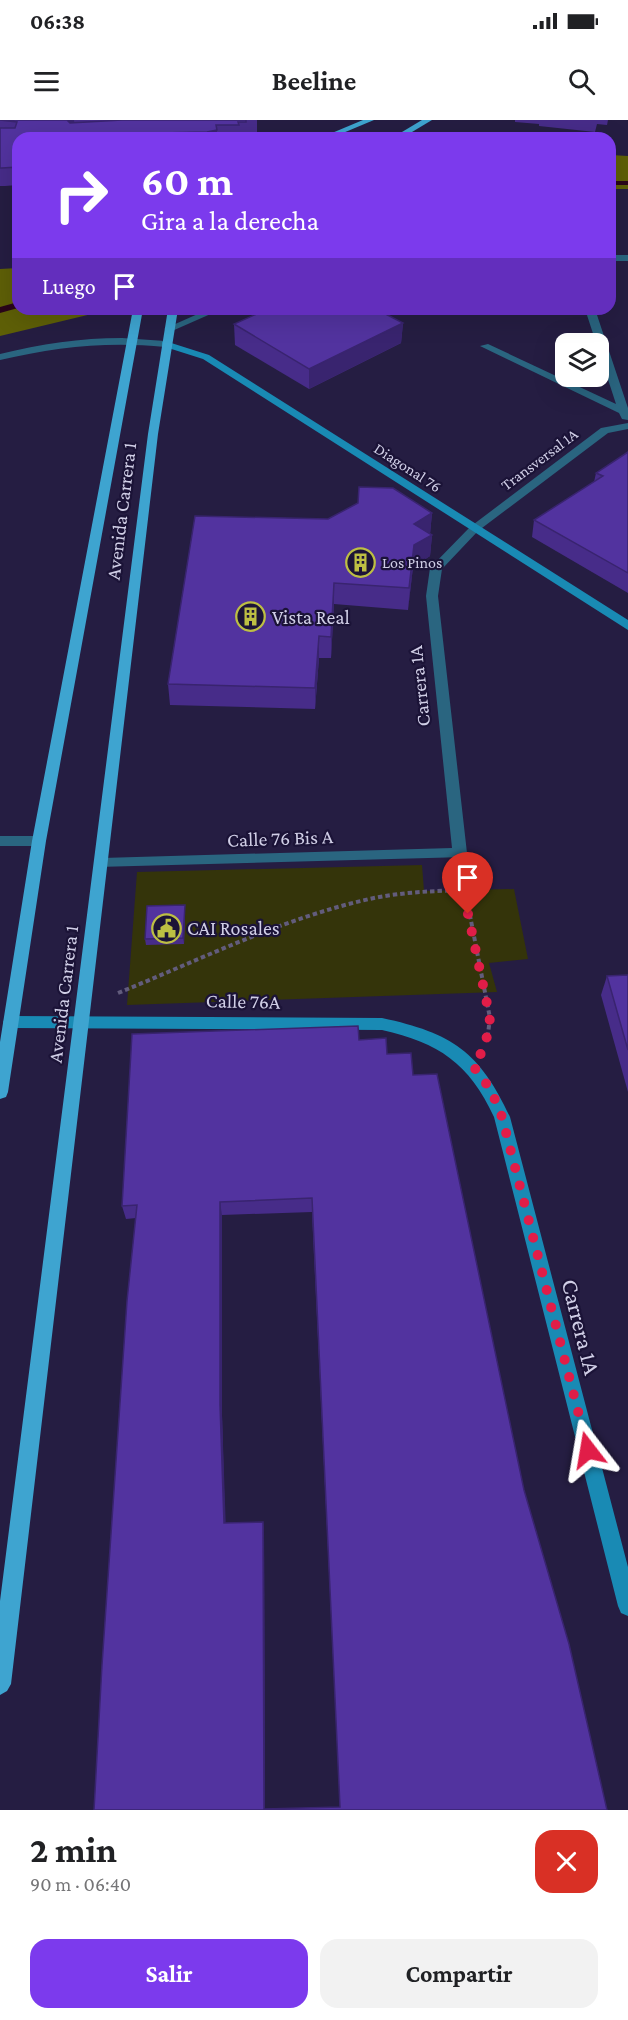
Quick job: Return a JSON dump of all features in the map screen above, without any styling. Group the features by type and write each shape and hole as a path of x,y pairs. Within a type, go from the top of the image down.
{"main road":[{"path":"339,132 370,120"},
{"path":"407,132 428,120"},
{"name":"Avenida Carrera 1","path":"0,1092 6,1022 137,315"},
{"name":"Avenida Carrera 1","path":"0,1684 165,344 172,315"}],"street":[{"path":"169,329 203,315"},
{"path":"592,315 628,425"},
{"path":"0,357 83,340 131,339 165,344"},
{"name":"Diagonal 76","path":"165,344 206,357 628,626"},
{"path":"485,346 624,411"},
{"name":"Transversal 1A","path":"474,529 605,430 628,425"},
{"name":"Carrera 1A","path":"460,853 432,596 436,568 474,529"},
{"path":"0,841 39,841"},
{"name":"Calle 76 Bis A","path":"102,863 460,853"},
{"name":"Calle 76A","path":"6,1022 83,1020 382,1024 409,1029 433,1038 454,1050 473,1066"},
{"name":"Carrera 1A","path":"473,1066 491,1090 502,1117 628,1606"}],"path":[{"path":"108,996 274,928 369,898 437,889 465,890 490,1018 485,1047 473,1066"}],"shaded area":[{"path":"616,155 628,156 628,189 616,189"},
{"path":"12,268 12,315 88,315 0,336 0,269"},
{"path":"422,865 424,891 514,889 528,959 489,963 497,992 127,1005 137,872"}],"building":[{"path":"0,120 67,120 70,123 122,120 246,120 246,122 238,122 239,125 216,125 217,130 207,132 12,132 12,167 0,168 0,128 15,128 17,122"},
{"path":"254,315 388,315 403,323 309,369 234,324"},
{"path":"628,452 628,573 534,520 603,476 596,473"},
{"path":"359,487 393,488 432,513 414,524 432,535 414,545 409,588 334,583 331,637 319,636 315,688 168,684 195,516 328,519 358,503"},
{"name":"CAI Rosales","path":"185,905 183,938 145,939 147,906"},
{"path":"628,975 628,1050 607,976"},
{"path":"358,1026 359,1040 386,1038 387,1054 411,1053 413,1075 437,1074 524,1490 569,1644 607,1810 94,1810 127,1301 137,1205 122,1206 132,1034","holes":["312,1198 340,1807 264,1809 263,1522 224,1523 220,1405 220,1202"]}],"waterway":[{"path":"616,183 628,183"},
{"path":"0,310 12,307"}],"place":[{"name":"Los Pinos","path":"361,562"},
{"name":"Vista Real","path":"251,617"},
{"name":"CAI Rosales","path":"166,928"}],"route":[{"path":"468,914 490,1018 485,1047 473,1066 491,1090 502,1117 588,1450"}]}
